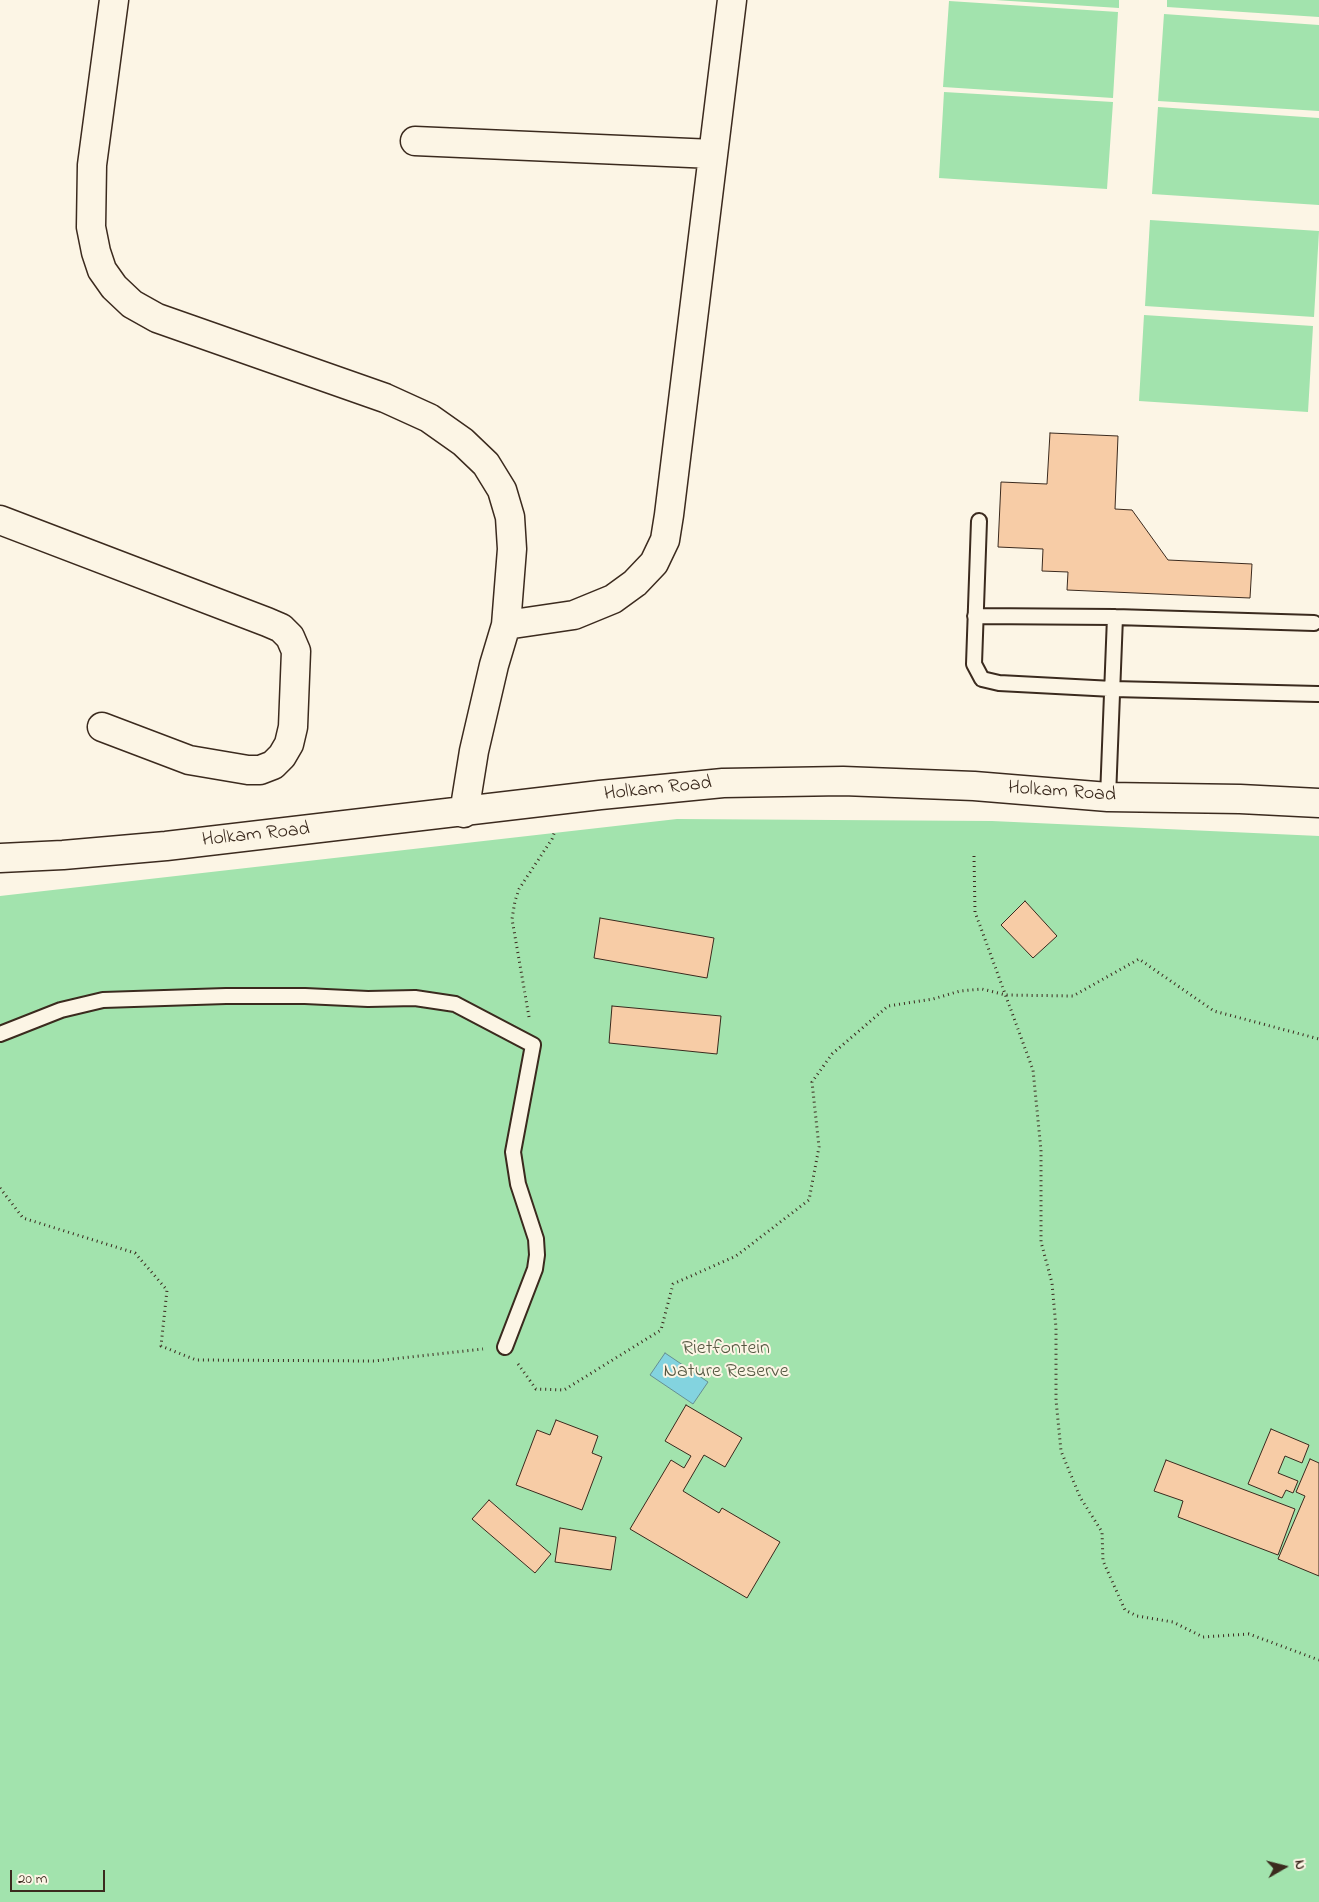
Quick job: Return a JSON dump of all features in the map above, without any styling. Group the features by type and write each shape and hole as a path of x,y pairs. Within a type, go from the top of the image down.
{"street":[{"path":"114,0 92,165 91,227 102,270 114,288 132,304 157,318 385,398 429,418 463,442 486,464 502,490 510,517 512,549 506,625 494,665 474,751 464,813"},
{"path":"506,625 574,615 613,599 635,583 654,564 665,540 732,0"},
{"path":"415,141 713,154"},
{"path":"0,520 281,628 290,638 296,650 293,727 282,756 273,766 260,770 248,770 189,760 102,726"},
{"name":"Holkam Road","path":"0,858 63,855 166,846 464,813 557,800 723,783 843,781 974,786 1108,797 1240,799 1319,803"}],"lane":[{"path":"979,521 974,616 974,664 982,679 999,684 1318,694"},
{"path":"974,616 1314,622"},
{"path":"1108,797 1115,617"},
{"path":"0,1034 61,1010 103,1000 226,996 415,998 455,1004 533,1045 513,1152 514,1166 536,1239 538,1255 535,1269 505,1347"}],"path":[{"path":"533,1045 512,918 519,890 552,839 555,830 557,800"},
{"path":"974,856 975,912 1033,1070 1041,1150 1041,1242 1052,1283 1056,1328 1056,1400 1061,1451 1080,1497 1102,1532 1103,1561 1125,1610 1137,1616 1173,1622 1203,1638 1249,1634 1319,1660"},
{"path":"0,1188 23,1218 135,1253 167,1290 161,1346 196,1360 374,1361 505,1347 536,1389 564,1390 660,1330 672,1284 736,1256 809,1200 819,1147 812,1082 832,1054 888,1006 933,999 960,991 982,989 1006,995 1073,996 1139,959 1214,1011 1319,1039"}],"green space":[{"path":"995,0 1119,0 1119,8"},
{"path":"1167,0 1319,0 1319,17 1167,7"},
{"path":"949,1 1118,12 1113,98 943,87"},
{"path":"1164,14 1319,25 1319,111 1158,101"},
{"path":"944,92 1113,102 1107,189 939,178"},
{"path":"1158,107 1319,118 1319,205 1152,194"},
{"path":"1150,220 1319,231 1314,317 1145,306"},
{"path":"1144,315 1313,326 1308,412 1139,401"},
{"name":"Rietfontein Nature Reserve","path":"677,819 992,821 1319,836 1319,1902 0,1902 0,896"}],"water":[{"path":"665,1353 708,1382 693,1404 650,1375"}],"building":[{"path":"1050,433 1118,436 1115,509 1132,510 1168,560 1252,564 1250,598 1067,590 1068,572 1042,571 1043,549 998,547 1001,482 1047,484"},
{"path":"1025,901 1057,936 1033,958 1001,925"},
{"path":"600,918 714,938 707,978 594,958"},
{"path":"612,1006 721,1016 717,1054 609,1043"},
{"path":"686,1405 742,1438 725,1467 704,1455 683,1491 719,1513 722,1508 780,1542 747,1598 630,1529 671,1460 684,1468 691,1456 665,1441"},
{"path":"556,1420 598,1436 592,1453 602,1457 582,1510 516,1485 537,1430 550,1435"},
{"path":"1271,1429 1309,1445 1302,1463 1285,1456 1278,1473 1298,1481 1293,1493 1286,1490 1282,1498 1248,1484"},
{"path":"1310,1459 1319,1463 1319,1576 1278,1559 1305,1496 1296,1492"},
{"path":"1166,1460 1295,1509 1278,1555 1178,1517 1183,1501 1154,1491"},
{"path":"489,1500 551,1554 535,1573 472,1519"},
{"path":"560,1528 616,1537 611,1570 555,1562"}]}
